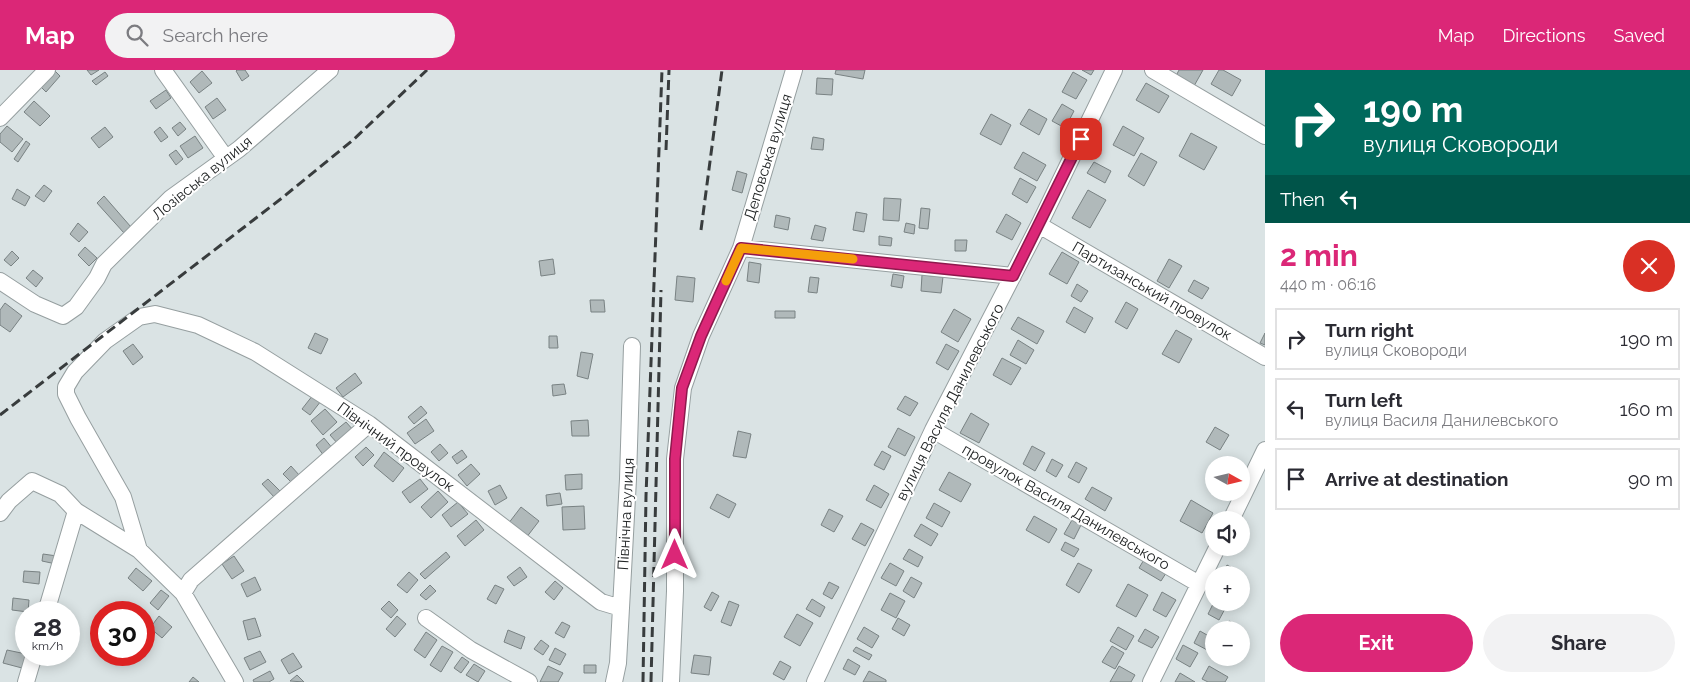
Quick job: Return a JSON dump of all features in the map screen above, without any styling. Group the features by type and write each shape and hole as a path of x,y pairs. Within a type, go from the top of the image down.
{"street":[{"path":"0,118 47,70"},
{"path":"163,70 225,157"},
{"name":"Лозівська вулиця","path":"0,281 35,304 63,316 76,307 97,278 104,264 171,198 225,157 239,149 330,70"},
{"name":"Деповська вулиця","path":"671,682 675,591 675,459 682,388 701,336 741,248 794,70"},
{"name":"вулиця Василя Данилевського","path":"815,682 933,430 1040,225 1114,70"},
{"path":"1153,70 1265,136"},
{"name":"Партизанський провулок","path":"1040,225 1265,357"},
{"path":"741,248 1013,276"},
{"name":"Північний провулок","path":"139,550 123,497 78,418 66,394 66,387 75,372 104,340 139,317 155,314 198,325 255,352 369,424 601,602 621,608"},
{"name":"Північна вулиця","path":"614,682 618,664 628,479 632,346"},
{"path":"183,593 191,580 369,424"},
{"name":"провулок Василя Данилевського","path":"933,430 1199,584"},
{"path":"1235,511 1265,450"},
{"path":"0,513 9,501 32,481 60,494 76,511 139,550 183,593 235,682"},
{"path":"49,601 76,511"},
{"path":"1151,682 1213,556"},
{"path":"426,618 470,650 529,682"},
{"path":"26,682 31,666"}],"building":[{"path":"54,70 60,76 46,92 40,86"},
{"path":"87,70 99,70 91,75"},
{"path":"237,70 245,70 249,76 242,81"},
{"path":"836,70 865,70 863,79 835,74"},
{"path":"1082,70 1094,70 1091,75"},
{"path":"1179,70 1203,70 1194,86 1176,76"},
{"path":"1219,70 1223,70 1241,80 1232,96 1211,84"},
{"path":"202,71 212,83 199,93 190,82"},
{"path":"105,72 108,76 96,85 92,81"},
{"path":"1073,72 1087,80 1076,99 1062,92"},
{"path":"817,78 833,79 832,95 816,94"},
{"path":"1146,83 1169,96 1159,113 1136,100"},
{"path":"166,90 171,98 156,109 150,101"},
{"path":"217,98 226,110 213,119 205,107"},
{"path":"34,101 50,116 40,126 24,112"},
{"path":"1062,104 1074,111 1065,128 1052,121"},
{"path":"1029,109 1047,119 1039,135 1020,124"},
{"path":"991,114 1011,125 1001,145 980,134"},
{"path":"180,122 186,129 178,136 172,128"},
{"path":"7,126 23,139 12,152 0,142 0,134"},
{"path":"1123,126 1144,138 1134,156 1113,145"},
{"path":"105,127 113,137 99,148 91,138"},
{"path":"160,127 168,137 161,142 154,132"},
{"path":"1191,133 1217,147 1204,170 1179,156"},
{"path":"195,136 203,148 188,158 180,146"},
{"path":"813,137 824,139 823,150 811,149"},
{"path":"26,141 30,144 18,162 14,159"},
{"path":"176,150 183,159 176,165 169,155"},
{"path":"1023,152 1046,165 1037,181 1014,168"},
{"path":"1141,153 1157,162 1144,186 1128,176"},
{"path":"1094,162 1111,171 1105,183 1087,173"},
{"path":"737,171 747,174 742,193 732,190"},
{"path":"1020,178 1036,187 1027,203 1012,194"},
{"path":"44,185 52,191 44,202 35,196"},
{"path":"17,189 30,197 25,206 12,199"},
{"path":"1088,190 1106,200 1090,228 1072,218"},
{"path":"104,196 131,227 124,233 97,203"},
{"path":"884,198 901,199 899,221 883,220"},
{"path":"921,208 930,209 928,229 919,228"},
{"path":"856,212 867,214 864,232 853,230"},
{"path":"1006,214 1021,223 1012,240 996,232"},
{"path":"776,215 790,218 788,230 774,227"},
{"path":"78,223 88,232 79,242 70,234"},
{"path":"906,223 915,225 914,234 904,232"},
{"path":"815,225 826,228 823,241 811,239"},
{"path":"879,236 892,238 891,246 879,245"},
{"path":"955,240 967,240 966,251 955,251"},
{"path":"85,247 97,258 89,266 78,255"},
{"path":"12,251 19,258 11,266 4,260"},
{"path":"1062,252 1079,262 1067,284 1049,274"},
{"path":"553,259 555,274 541,276 539,261"},
{"path":"1169,259 1182,266 1169,288 1157,281"},
{"path":"749,262 761,264 759,283 747,281"},
{"path":"33,270 43,278 36,287 26,278"},
{"path":"893,274 904,276 902,288 891,286"},
{"path":"922,275 943,277 941,293 921,291"},
{"path":"677,276 695,278 693,302 675,300"},
{"path":"810,277 819,278 817,293 808,292"},
{"path":"1194,280 1209,288 1202,299 1188,291"},
{"path":"1077,284 1088,291 1081,302 1071,296"},
{"path":"590,300 604,300 605,312 591,312"},
{"path":"1126,302 1138,309 1127,329 1115,322"},
{"path":"5,303 22,316 10,332 0,325 0,310"},
{"path":"1074,307 1093,318 1085,333 1066,322"},
{"path":"954,309 971,319 958,342 941,332"},
{"path":"775,311 795,311 795,318 775,318"},
{"path":"1018,317 1044,331 1037,344 1011,329"},
{"path":"1176,330 1192,339 1179,363 1162,354"},
{"path":"315,333 328,339 321,354 308,348"},
{"path":"1265,333 1265,345 1260,343"},
{"path":"549,336 557,336 558,348 549,348"},
{"path":"1018,340 1034,350 1026,364 1010,355"},
{"path":"133,344 143,357 133,365 123,351"},
{"path":"946,344 959,351 948,370 936,363"},
{"path":"581,352 593,354 588,379 577,376"},
{"path":"1002,358 1021,368 1011,385 993,375"},
{"path":"355,373 362,383 343,397 336,388"},
{"path":"564,384 566,394 553,396 552,385"},
{"path":"313,395 321,401 310,415 302,409"},
{"path":"905,396 918,403 910,416 897,409"},
{"path":"421,406 427,413 414,424 408,417"},
{"path":"325,409 337,422 323,435 311,421"},
{"path":"971,413 989,424 979,443 960,433"},
{"path":"426,419 434,431 415,444 407,433"},
{"path":"588,420 589,436 572,436 571,421"},
{"path":"346,422 354,431 338,444 330,435"},
{"path":"1215,427 1229,435 1220,450 1206,442"},
{"path":"898,428 915,437 905,456 888,447"},
{"path":"738,431 751,434 746,458 733,456"},
{"path":"324,438 333,449 324,456 316,445"},
{"path":"440,444 448,453 439,461 431,452"},
{"path":"1032,446 1045,453 1035,471 1023,464"},
{"path":"366,447 374,455 363,466 355,457"},
{"path":"462,450 467,457 457,464 452,457"},
{"path":"882,451 891,456 884,470 874,465"},
{"path":"384,452 404,468 393,482 374,466"},
{"path":"1052,459 1063,465 1056,477 1046,471"},
{"path":"1076,462 1087,468 1079,483 1068,477"},
{"path":"471,464 480,474 467,486 458,475"},
{"path":"291,466 300,476 292,483 283,474"},
{"path":"949,472 971,484 961,502 939,490"},
{"path":"582,474 582,489 566,490 565,475"},
{"path":"268,479 281,492 275,498 262,484"},
{"path":"420,479 428,489 410,503 402,492"},
{"path":"500,485 507,498 495,505 488,491"},
{"path":"874,485 889,494 881,508 866,500"},
{"path":"1092,487 1112,498 1105,511 1085,499"},
{"path":"438,491 448,502 431,518 421,507"},
{"path":"560,493 562,504 547,506 546,495"},
{"path":"717,494 736,504 729,518 710,508"},
{"path":"1191,500 1210,511 1205,511 1205,528 1202,533 1180,521"},
{"path":"458,502 468,514 451,527 442,515"},
{"path":"934,503 950,512 942,527 926,518"},
{"path":"584,506 585,529 563,530 562,507"},
{"path":"521,507 539,521 526,538 508,524"},
{"path":"829,509 843,516 834,532 821,525"},
{"path":"1034,516 1057,529 1049,543 1026,530"},
{"path":"476,520 484,530 465,546 457,536"},
{"path":"1072,520 1081,525 1074,539 1064,534"},
{"path":"861,523 874,530 865,546 852,539"},
{"path":"921,524 938,534 931,546 914,536"},
{"path":"1065,542 1079,549 1074,557 1061,550"},
{"path":"909,549 923,557 918,567 903,559"},
{"path":"446,552 450,557 425,579 420,574"},
{"path":"43,554 57,556 56,564 42,561"},
{"path":"234,556 244,571 232,579 222,564"},
{"path":"1145,558 1168,570 1161,581 1139,568"},
{"path":"890,563 904,571 896,586 881,578"},
{"path":"1078,563 1092,570 1079,593 1066,585"},
{"path":"520,567 527,577 514,586 507,577"},
{"path":"136,568 152,581 143,591 128,578"},
{"path":"24,571 40,572 39,584 23,582"},
{"path":"409,572 418,580 407,593 397,585"},
{"path":"255,577 261,590 247,597 241,584"},
{"path":"911,577 922,583 914,598 903,591"},
{"path":"555,581 563,588 554,600 545,592"},
{"path":"829,582 839,587 832,599 823,594"},
{"path":"1128,584 1148,595 1136,617 1116,606"},
{"path":"430,585 436,591 426,600 420,595"},
{"path":"495,585 504,589 496,604 487,599"},
{"path":"161,590 169,596 158,610 155,607 155,601 152,601"},
{"path":"712,592 719,596 711,611 704,607"},
{"path":"1162,592 1176,600 1166,617 1153,610"},
{"path":"890,593 905,601 896,618 881,610"},
{"path":"13,598 29,600 15,601 15,610 12,610"},
{"path":"812,599 825,607 820,617 806,609"},
{"path":"389,601 398,610 391,618 381,609"},
{"path":"729,601 739,605 731,626 721,622"},
{"path":"1210,611 1224,611 1219,620 1208,614"},
{"path":"797,614 813,623 800,646 784,637"},
{"path":"159,616 172,627 162,638 155,632 155,621"},
{"path":"397,616 406,624 395,637 386,629"},
{"path":"255,618 261,636 248,640 243,621"},
{"path":"898,618 910,625 904,636 892,629"},
{"path":"562,622 570,626 564,638 555,633"},
{"path":"864,627 879,636 872,648 857,639"},
{"path":"1118,627 1134,636 1126,650 1110,641"},
{"path":"1145,629 1159,637 1152,648 1138,641"},
{"path":"508,630 525,637 521,649 504,642"},
{"path":"1200,631 1205,634 1205,649 1194,643"},
{"path":"426,632 437,640 425,658 414,650"},
{"path":"541,640 549,646 543,655 534,649"},
{"path":"1183,645 1198,653 1190,667 1176,659"},
{"path":"442,646 453,652 441,672 430,665"},
{"path":"1112,646 1124,653 1115,669 1102,662"},
{"path":"856,647 872,655 869,660 853,651"},
{"path":"555,648 566,654 560,665 549,660"},
{"path":"7,650 15,652 15,666 23,666 22,668 3,663"},
{"path":"260,651 266,662 250,670 244,658"},
{"path":"293,653 302,667 289,674 281,660"},
{"path":"694,655 711,657 709,675 691,673"},
{"path":"462,657 469,662 461,673 454,668"},
{"path":"848,659 860,666 855,675 843,669"},
{"path":"780,661 791,667 784,680 773,674"},
{"path":"474,664 485,671 478,682 466,675"},
{"path":"584,665 596,665 596,673 584,673"},
{"path":"548,666 563,673 558,682 540,682"},
{"path":"1119,666 1135,675 1131,682 1110,682"},
{"path":"1209,666 1228,677 1225,682 1208,682 1202,679"},
{"path":"270,671 274,679 269,682 254,682 253,680"},
{"path":"869,671 886,680 886,682 863,682"},
{"path":"1180,673 1195,682 1175,682"},
{"path":"297,675 304,682 290,681"},
{"path":"193,677 199,682 189,682"}],"railway":[{"path":"0,415 282,198 353,140 427,70"},
{"path":"643,682 646,496 662,70"},
{"path":"666,150 669,70"},
{"path":"701,230 722,70"},
{"path":"651,682 661,290"}],"slow traffic":[{"path":"726,281 741,248 853,259"}],"route":[{"path":"675,555 675,459 682,388 701,336 741,248 1013,276 1040,225 1081,139"}]}
